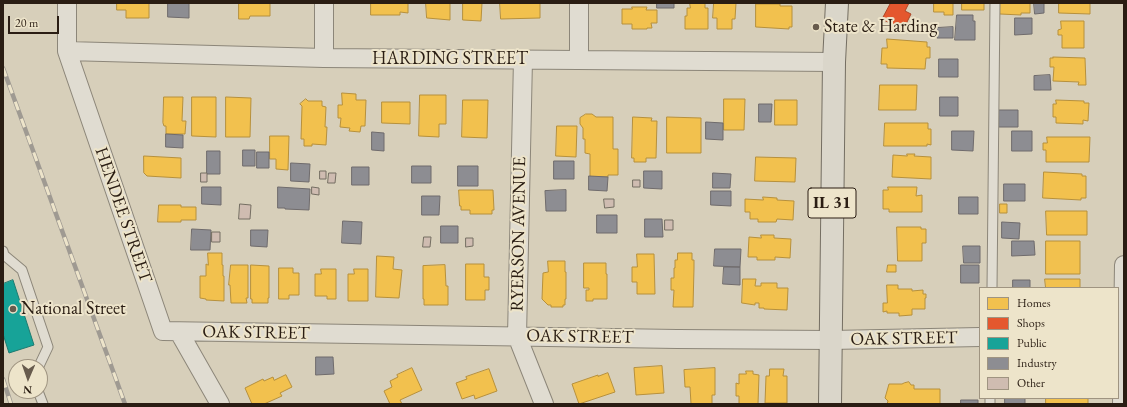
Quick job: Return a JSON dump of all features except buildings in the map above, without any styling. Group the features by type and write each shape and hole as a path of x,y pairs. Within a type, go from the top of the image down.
{"main road":[{"name":"IL 31","path":"830,404 834,62 837,3"}],"street":[{"name":"HENDEE STREET","path":"67,3 67,51 163,331 179,332"},
{"path":"324,3 324,58"},
{"path":"579,3 579,60"},
{"name":"HARDING STREET","path":"67,51 324,58 834,62"},
{"name":"RYERSON AVENUE","path":"523,59 518,336 544,404"},
{"path":"1122,404 1124,265"},
{"path":"179,332 220,404"},
{"name":"OAK STREET","path":"179,332 831,340 979,337"}],"lane":[{"path":"992,287 995,3"},
{"path":"3,251 4,255 22,270 48,347 42,359"}],"railway":[{"path":"3,68 125,404"},
{"path":"3,379 11,404"}],"place":[{"name":"State & Harding","path":"816,27"},
{"name":"National Street","path":"13,309"}]}
